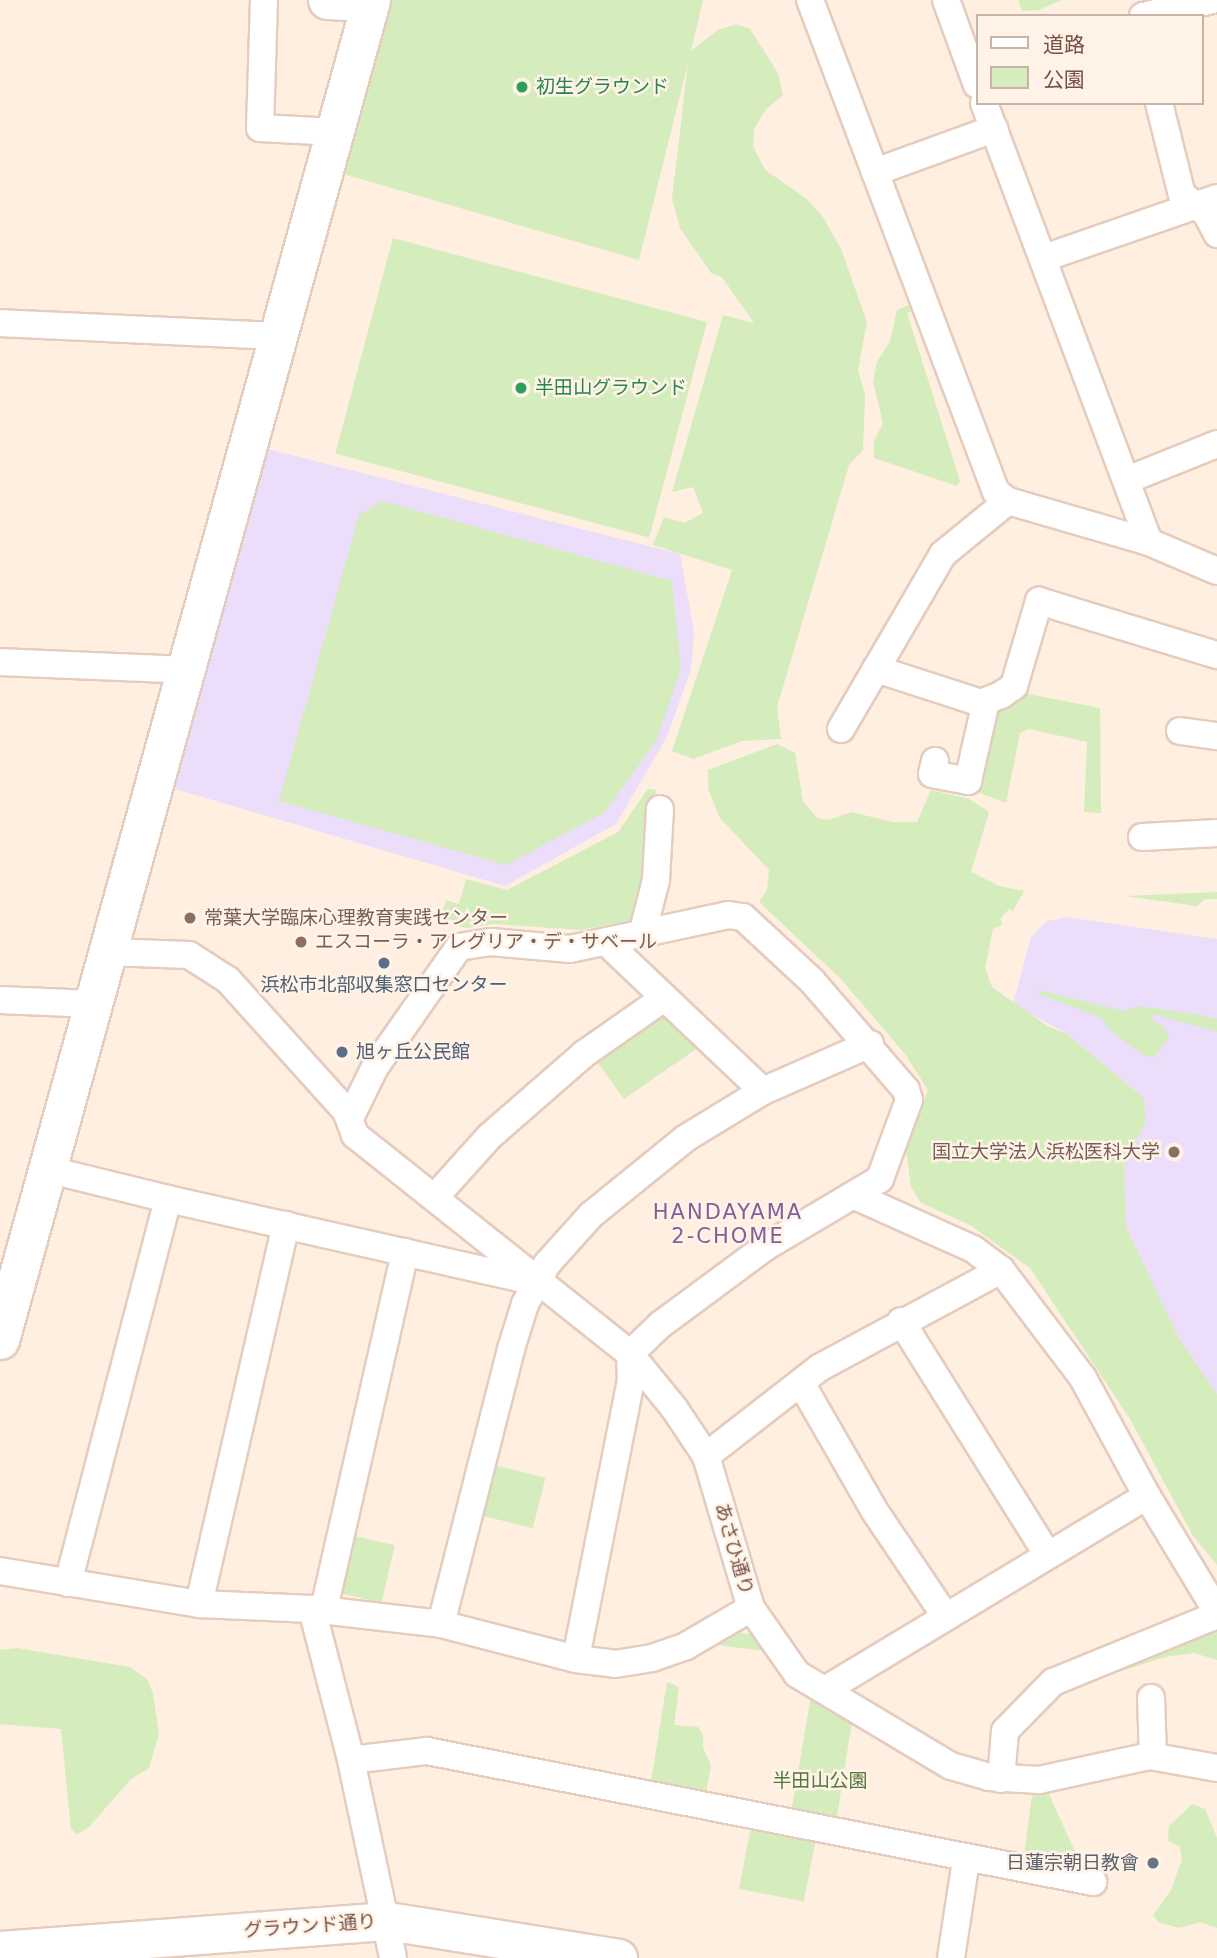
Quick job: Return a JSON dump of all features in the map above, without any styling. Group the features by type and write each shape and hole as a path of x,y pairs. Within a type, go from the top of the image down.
{"street":[{"path":"264,0 260,128 336,132"},
{"path":"1,1331 280,336 370,1 327,0"},
{"path":"810,0 996,492 1008,501 1149,542 1217,571"},
{"path":"946,0 976,82"},
{"path":"1152,14 1213,0"},
{"path":"985,105 1149,542"},
{"path":"1160,105 1182,195 1207,201"},
{"path":"875,173 994,129"},
{"path":"1044,258 1207,201"},
{"path":"1207,201 1217,234"},
{"path":"0,323 280,336"},
{"path":"1127,480 1217,444"},
{"path":"841,729 943,554 1008,501"},
{"path":"876,669 981,703 986,701 1014,686 1039,601 1217,655"},
{"path":"0,662 187,670"},
{"path":"936,761 932,774 968,781 986,701"},
{"path":"1180,731 1217,736"},
{"path":"643,931 656,880 660,809"},
{"path":"1158,844 1217,833"},
{"path":"350,1118 374,1067 459,947 491,942 570,948 729,915 743,917 812,981 870,1044 906,1090 908,1100 880,1179 764,1248 660,1325 630,1354 631,1380 576,1659"},
{"path":"606,942 763,1091"},
{"name":"あさひ通り","path":"108,952 189,955 200,961 259,1011 350,1118 355,1135 435,1197 536,1282 630,1354 674,1408 706,1456 751,1608 788,1665 951,1766 1001,1779 1039,1780 1153,1756 1217,1768"},
{"path":"435,1197 489,1136 584,1054 664,998"},
{"path":"0,1000 93,1004"},
{"path":"440,1624 511,1349 536,1282 574,1231 635,1177 686,1138 763,1091 870,1044"},
{"path":"47,1169 536,1282"},
{"path":"855,1196 973,1249 1002,1270 1083,1378 1147,1496 1216,1610 1210,1618 1053,1682 1005,1731 1001,1779"},
{"path":"68,1583 168,1199"},
{"path":"199,1604 286,1225"},
{"path":"393,1958 388,1921 318,1609 405,1252"},
{"path":"706,1456 801,1383 901,1321 1002,1270"},
{"path":"901,1321 1048,1555"},
{"path":"801,1383 874,1510 946,1617"},
{"path":"825,1690 1147,1496"},
{"path":"0,1571 199,1604 318,1609 440,1624 576,1659 615,1664 652,1658 686,1646 751,1608"},
{"path":"1151,1698 1153,1756"},
{"path":"351,1760 427,1751 966,1860 1093,1882"},
{"path":"951,1958 966,1860"},
{"name":"グラウンド通り","path":"0,1952 388,1921 511,1949 618,1958"},
{"path":"0,1952 1,1958"}],"shaded area":[{"path":"264,448 680,554 694,632 691,669 667,737 616,824 505,886 172,788"},
{"name":"国立大学法人浜松医科大学","path":"1066,917 1217,939 1217,1394 1178,1337 1126,1226 1124,1164 1146,1122 1144,1098 1067,1034 1013,1004 1031,937 1047,921"}],"green space":[{"path":"386,0 703,0 691,51 718,30 736,24 750,29 778,73 783,95 766,109 754,129 753,146 765,170 807,199 823,217 841,249 867,322 858,370 865,395 863,450 849,465 777,707 781,739 742,741 693,759 672,751 732,570 653,545 664,517 684,523 703,513 693,487 672,492 723,315 754,323 722,277 711,273 680,228 672,199 688,63 639,260 340,173"},
{"path":"1018,0 1062,0 1039,10 1022,11"},
{"name":"半田山グラウンド","path":"393,238 707,322 649,538 335,453"},
{"path":"913,303 916,309 907,313 960,481 957,486 874,458 874,441 883,423 873,382 877,362 890,341 897,310"},
{"path":"382,501 672,581 681,670 656,741 604,813 506,865 279,801 359,515"},
{"path":"1023,693 1100,708 1101,813 1084,812 1087,742 1029,729 1020,733 1006,803 975,791 993,711"},
{"path":"777,744 795,753 803,801 817,818 829,820 851,812 893,822 917,822 931,790 969,799 989,812 971,872 999,886 1024,891 1013,911 1009,909 1000,919 1003,924 993,929 985,967 992,987 1049,1027 1067,1034 1144,1098 1146,1122 1124,1164 1126,1226 1178,1337 1217,1394 1217,1565 1193,1536 1130,1419 1030,1268 970,1225 921,1203 911,1187 906,1150 928,1090 905,1054 841,979 759,902 767,890 769,870 720,818 708,789 708,770"},
{"path":"648,789 656,790 654,818 648,869 635,920 581,930 495,924 466,928 439,921 446,900 459,904 466,879 507,890 618,832"},
{"path":"1217,892 1217,899 1205,899 1197,906 1125,896"},
{"path":"1038,990 1124,1011 1138,1006 1217,1019 1217,1032 1154,1014 1152,1020 1163,1026 1169,1037 1155,1057 1145,1056 1109,1030 1101,1018 1038,994"},
{"path":"658,1016 670,1016 699,1047 624,1099 594,1058"},
{"path":"494,1465 545,1478 533,1528 481,1515"},
{"path":"350,1535 395,1545 382,1603 337,1592"},
{"path":"729,1631 755,1635 766,1651 708,1644"},
{"path":"1217,1632 1217,1660 1194,1653 1165,1657 1075,1686 1166,1643"},
{"path":"17,1648 130,1667 148,1680 153,1694 159,1733 149,1768 131,1779 88,1828 77,1834 71,1829 61,1729 0,1724 0,1650"},
{"path":"667,1682 679,1687 674,1725 698,1727 703,1735 703,1748 711,1765 706,1793 651,1782"},
{"name":"半田山公園","path":"811,1696 852,1722 836,1822 791,1813"},
{"path":"1048,1792 1077,1856 1024,1855 1032,1795"},
{"path":"1192,1804 1205,1809 1217,1838 1217,1928 1200,1922 1179,1928 1158,1922 1153,1915 1171,1890 1182,1860 1180,1847 1168,1841 1169,1826"},
{"path":"751,1827 816,1840 804,1901 739,1889"}],"place":[{"name":"初生グラウンド","path":"522,87"},
{"name":"半田山グラウンド","path":"521,388"},
{"name":"常葉大学臨床心理教育実践センター","path":"190,918"},
{"name":"エスコーラ・アレグリア・デ・サベール","path":"301,942"},
{"name":"浜松市北部収集窓口センター","path":"384,963"},
{"name":"旭ヶ丘公民館","path":"342,1052"},
{"name":"国立大学法人浜松医科大学","path":"1174,1152"},
{"name":"日蓮宗朝日教會","path":"1153,1863"}],"district":[{"name":"HANDAYAMA 2-CHOME","path":"728,1224"}]}
